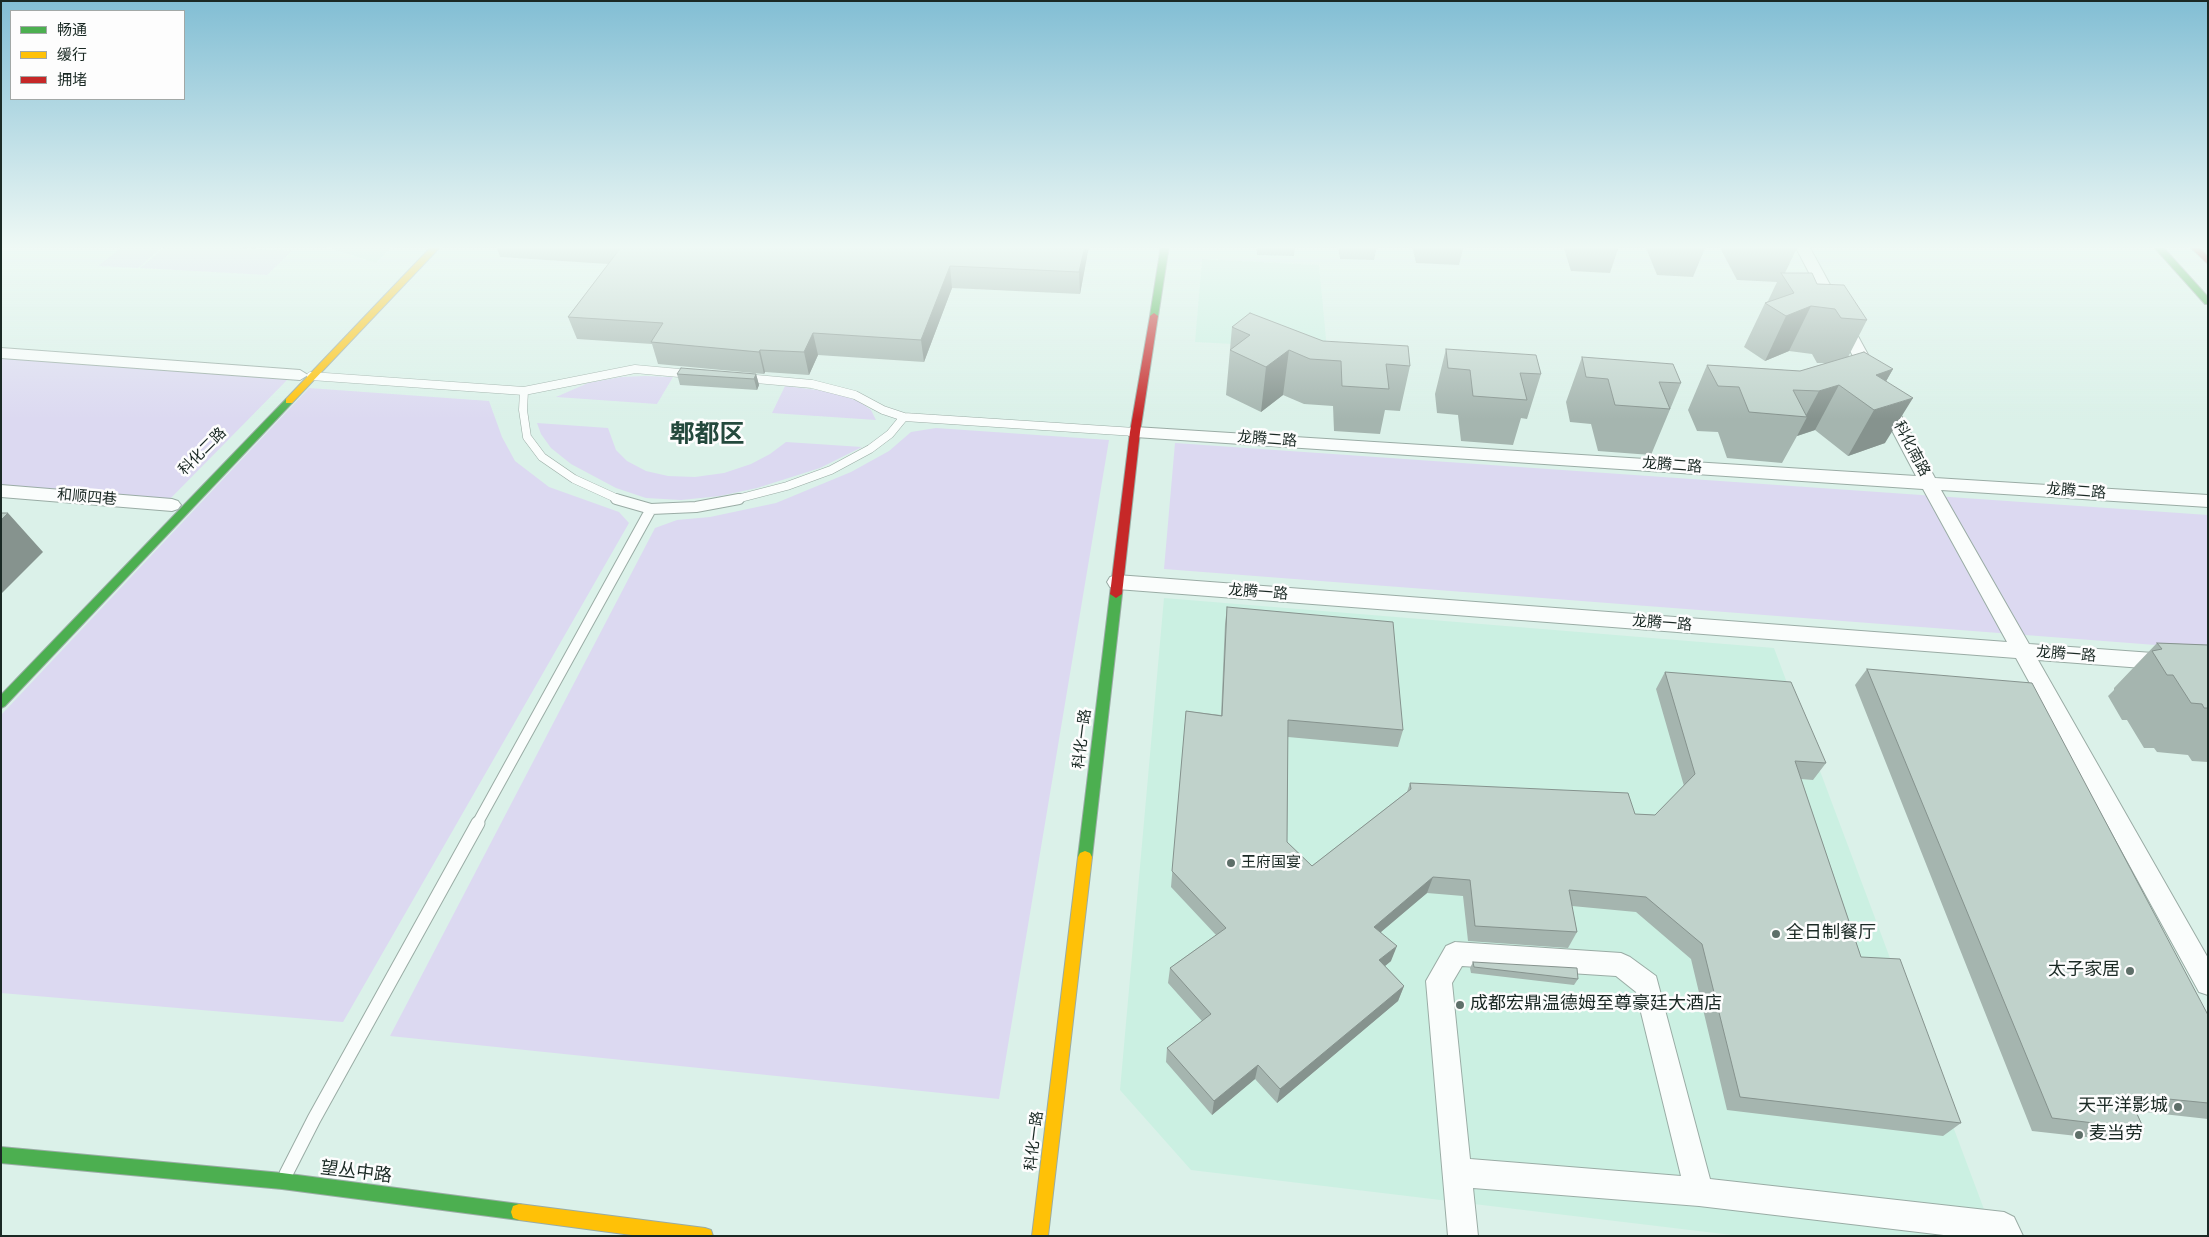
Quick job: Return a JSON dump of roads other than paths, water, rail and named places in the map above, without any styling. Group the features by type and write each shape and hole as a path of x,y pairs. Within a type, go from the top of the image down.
{"main road":[{"name":"科化二路","path":"199,478 306,375 373,304"},
{"path":"1,703 306,375 378,304"},
{"name":"科化一路","path":"1040,1236 1135,432 1156,304"},
{"path":"158,519 175,502"},
{"name":"望丛中路","path":"1,1156 282,1181 705,1236"}],"street":[{"name":"科化南路","path":"1833,304 1928,482 2208,983"},
{"path":"1,353 306,375"},
{"name":"龙腾二路","path":"1135,432 1928,482 2208,502"},
{"name":"和顺四巷","path":"1,491 175,502"},
{"name":"龙腾一路","path":"1117,582 2208,665"},
{"path":"1463,1236 1439,981 1455,954 1621,964 1647,984 1699,1192"},
{"path":"1457,1172 1699,1192 2004,1227 2008,1236"}],"lane":[{"path":"306,375 524,391 635,369 704,375"},
{"path":"733,377 812,384 855,395 883,410 904,417 1135,432"},
{"path":"524,391 523,410 527,437 542,457 574,479 616,499 651,509 696,507 744,498 787,486 831,470 870,449 890,434 904,417"},
{"path":"282,1181 314,1119 651,509"}],"place":[{"name":"王府国宴","path":"1231,863"},
{"name":"全日制餐厅","path":"1776,934"},
{"name":"太子家居","path":"2130,971"},
{"name":"成都宏鼎温德姆至尊豪廷大酒店","path":"1460,1005"},
{"name":"天平洋影城","path":"2178,1107"},
{"name":"麦当劳","path":"2079,1135"}],"district":[{"name":"郫都区","path":"707,436"}]}
